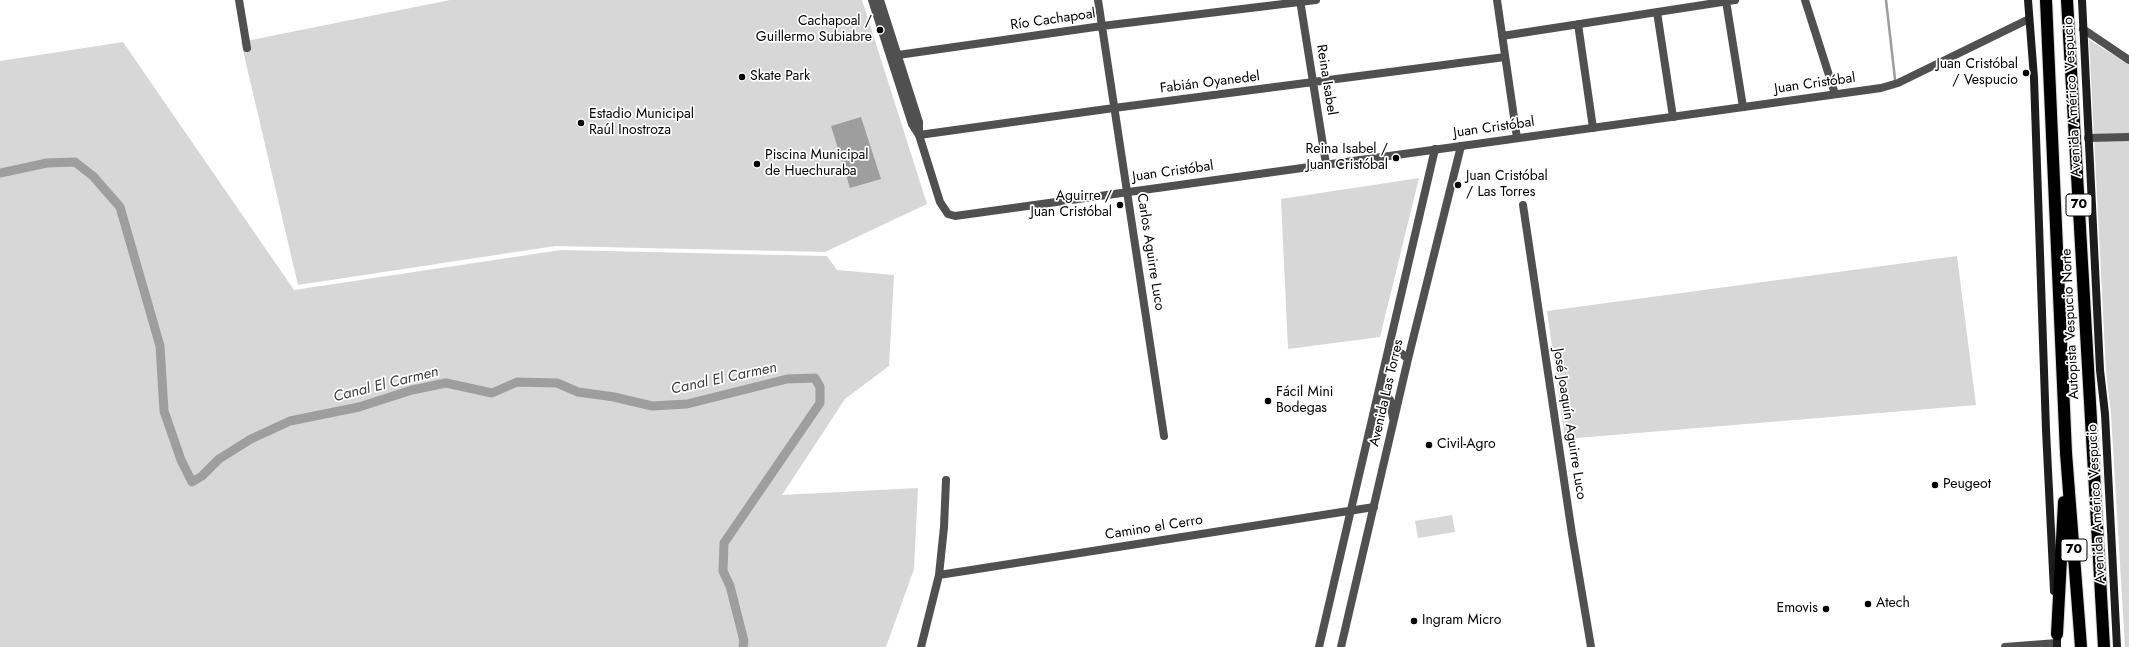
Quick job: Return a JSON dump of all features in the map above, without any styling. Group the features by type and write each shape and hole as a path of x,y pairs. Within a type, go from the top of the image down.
{"highway":[{"name":"Autopista Vespucio Norte","path":"2046,0 2066,453 2081,647"},
{"name":"Autopista Vespucio Norte","path":"2067,0 2104,647"},
{"path":"2057,641 2066,453"},
{"path":"2099,570 2109,647"}],"main road":[{"path":"2028,0 2034,78 2046,430 2057,641"},
{"name":"Avenida Américo Vespucio","path":"2082,0 2100,370 2105,414 2117,647"}],"street":[{"path":"239,0 247,48"},
{"path":"872,0 894,56"},
{"path":"880,0 912,124 919,135"},
{"name":"Carlos Aguirre Luco","path":"1098,0 1164,436"},
{"name":"Río Cachapoal","path":"894,56 1102,26 1316,0"},
{"path":"1497,0 1517,138"},
{"path":"1502,36 1735,0"},
{"path":"1805,0 1835,94"},
{"name":"Reina Isabel","path":"1300,1 1326,164"},
{"path":"1726,1 1743,107"},
{"path":"1657,12 1673,117"},
{"name":"Juan Cristóbal","path":"919,135 940,202 948,214 954,216 1894,85 2029,18"},
{"path":"1578,24 1593,128"},
{"path":"2083,29 2129,60"},
{"name":"Fabián Oyanedel","path":"919,135 1505,57"},
{"path":"2088,138 2129,137"},
{"name":"Avenida Las Torres","path":"1341,647 1408,359 1461,146"},
{"name":"Avenida Las Torres","path":"1319,647 1380,393 1435,149"},
{"name":"José Joaquín Aguirre Luco","path":"1523,205 1573,540 1591,647"},
{"path":"1388,355 1401,354 1408,359"},
{"path":"1380,393 1390,400 1394,423"},
{"path":"921,647 938,575 944,527 946,480"},
{"name":"Camino el Cerro","path":"938,575 1374,507"},
{"path":"2005,647 2057,641"}],"shaded area":[{"name":"Estadio Municipal Raúl Inostroza","path":"450,0 862,0 927,204 825,252 555,246 298,285 241,42"},
{"path":"2089,40 2129,64 2129,647 2125,647 2111,414 2106,371"},
{"path":"123,42 294,290 561,250 827,256 837,270 894,275 889,366 845,399 782,495 918,488 914,569 886,647 0,647 0,61"},
{"path":"861,117 881,179 850,188 831,126"},
{"path":"1419,178 1380,337 1288,349 1281,199"},
{"path":"1957,256 1976,405 1565,439 1547,311"},
{"path":"1452,515 1455,532 1418,538 1415,521"}],"waterway":[{"path":"1886,0 1895,79"},
{"name":"Canal El Carmen","path":"0,173 47,163 75,162 93,176 120,207 160,346 164,411 181,460 192,482 202,476 219,459 251,439 290,421 359,407 412,390 446,383 492,393 517,382 557,383 578,392 614,397 652,406 687,404 787,379 815,378 820,387 820,403 724,543 723,571 730,586 744,641 743,647"}],"place":[{"name":"Cachapoal / Guillermo Subiabre","path":"880,30"},
{"name":"Juan Cristóbal / Vespucio","path":"2026,73"},
{"name":"Skate Park","path":"742,77"},
{"name":"Estadio Municipal Raúl Inostroza","path":"581,123"},
{"name":"Reina Isabel / Juan Cristóbal","path":"1396,158"},
{"name":"Piscina Municipal de Huechuraba","path":"757,164"},
{"name":"Juan Cristóbal / Las Torres","path":"1458,185"},
{"name":"Aguirre / Juan Cristóbal","path":"1120,205"},
{"name":"Fácil Mini Bodegas","path":"1268,401"},
{"name":"Civil-Agro","path":"1429,445"},
{"name":"Peugeot","path":"1935,485"},
{"name":"Atech","path":"1868,604"},
{"name":"Emovis","path":"1826,609"},
{"name":"Ingram Micro","path":"1414,621"}]}
